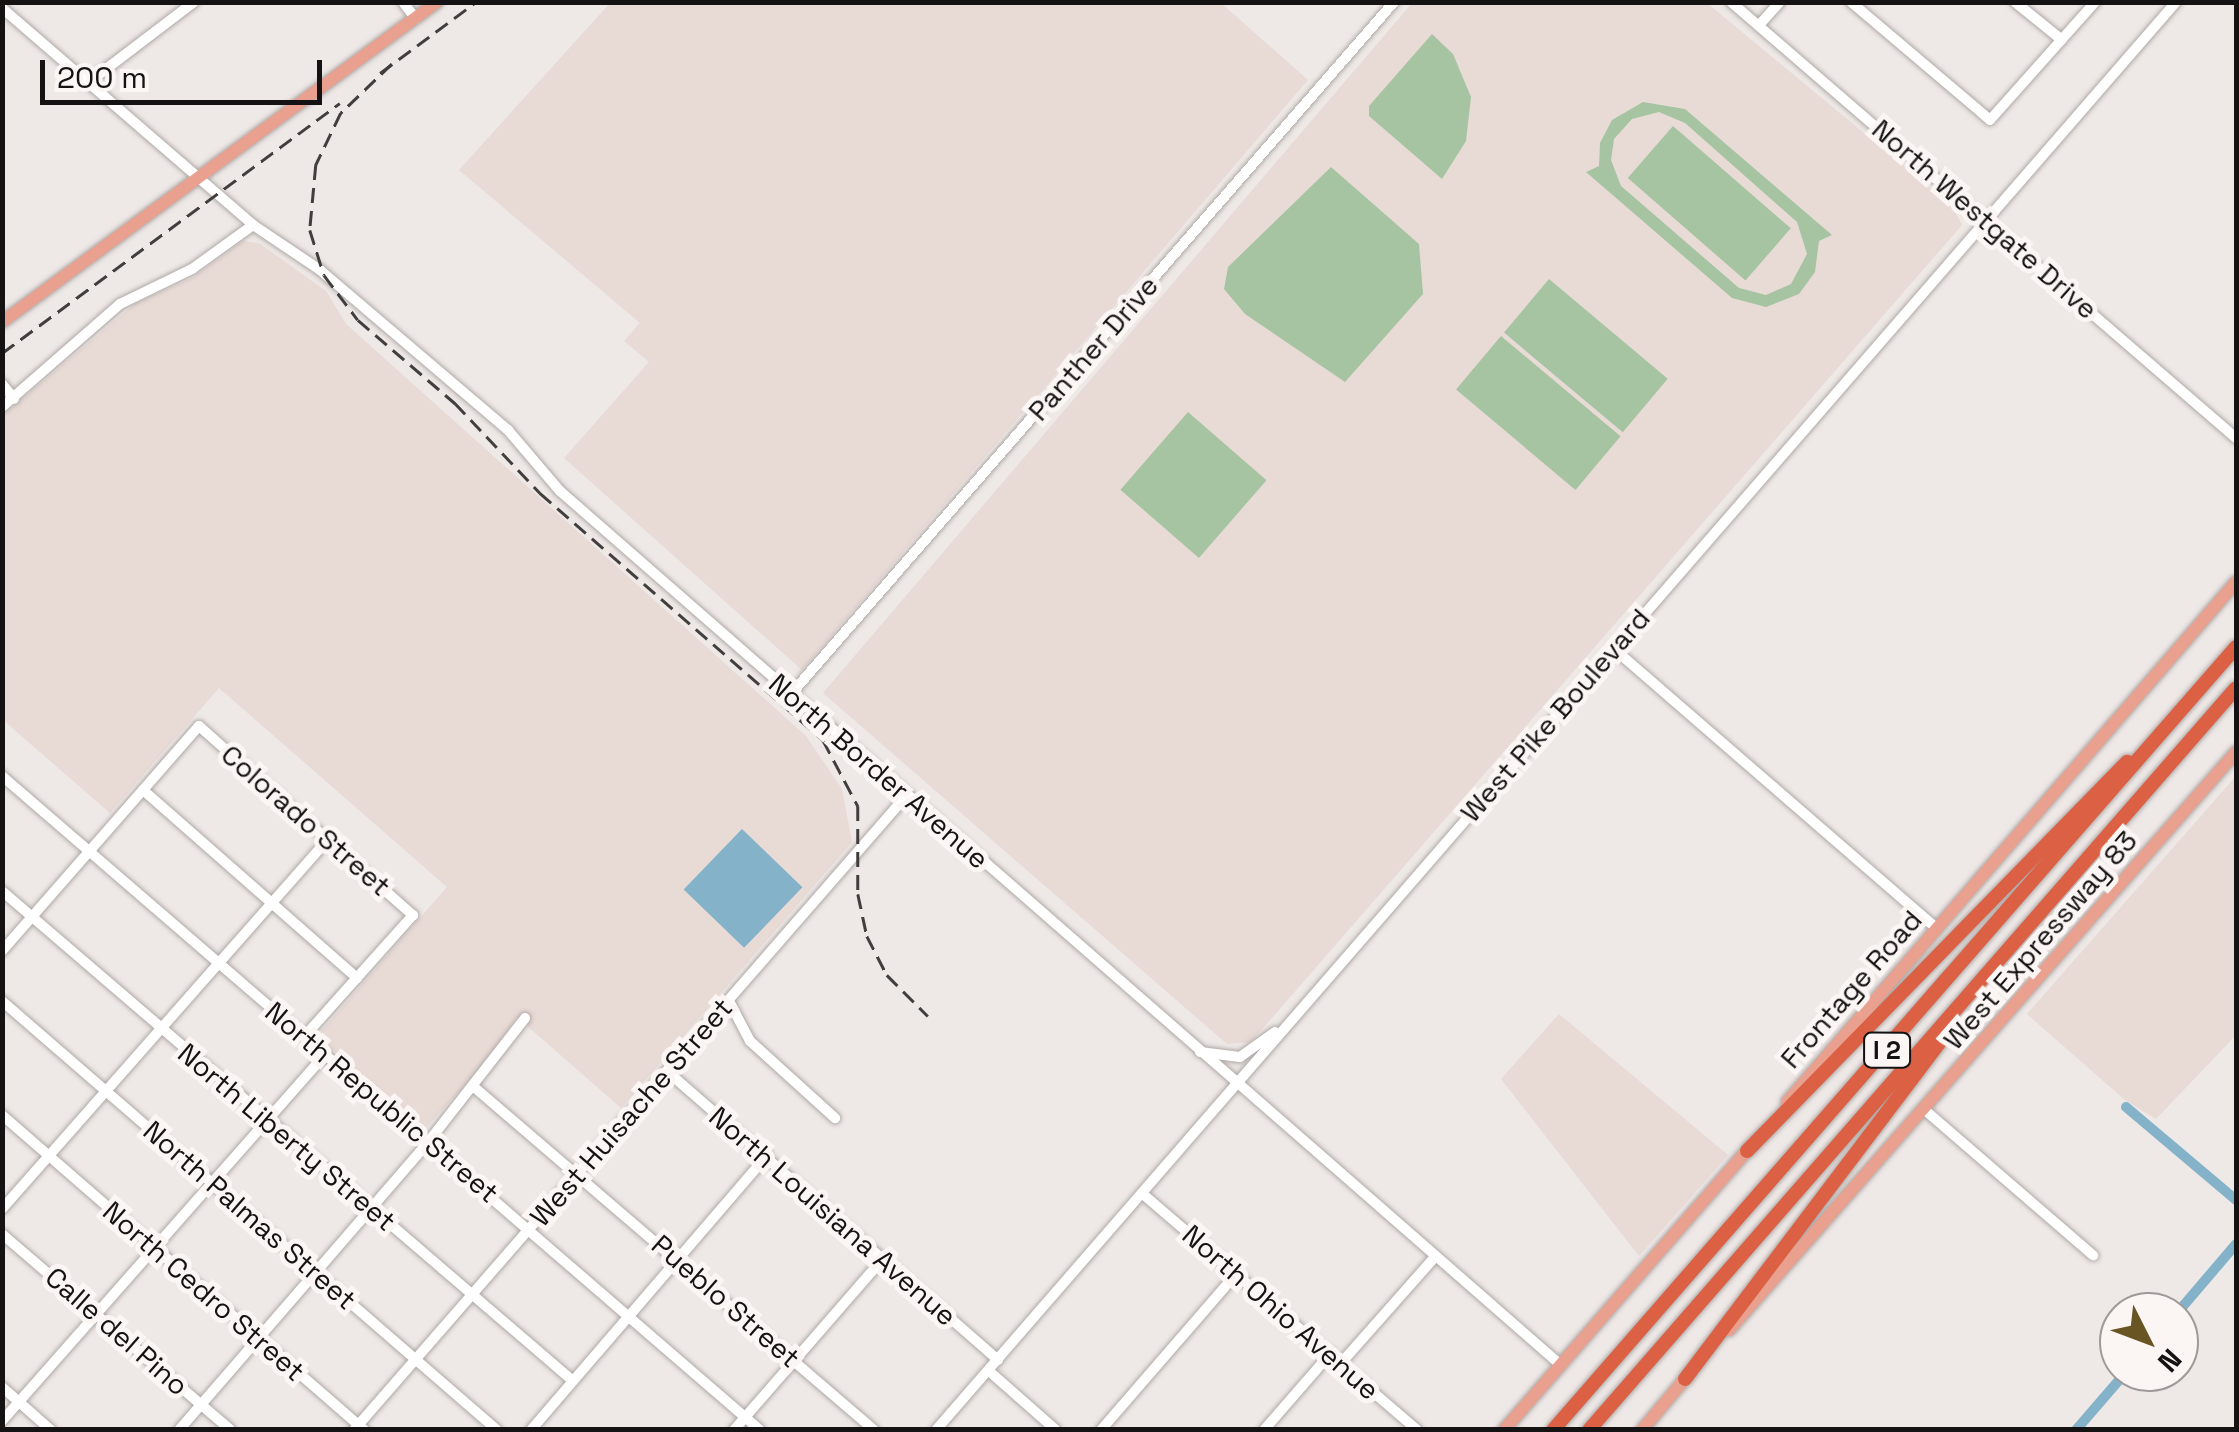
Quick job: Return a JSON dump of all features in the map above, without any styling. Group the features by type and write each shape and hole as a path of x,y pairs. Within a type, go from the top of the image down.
{"highway":[{"name":"I 2","path":"1553,1430 2236,647"},
{"path":"1747,1151 2218,668"},
{"name":"I 2","path":"1588,1430 2236,688"},
{"path":"1685,1379 2008,953"}],"main road":[{"path":"2,322 438,2"},
{"name":"Frontage Road","path":"1504,1430 2236,582"},
{"name":"West Expressway 83","path":"1642,1430 1926,1111 2090,914 2236,752"}],"street":[{"path":"88,82 194,2"},
{"path":"403,2 416,19"},
{"name":"Panther Drive","path":"791,694 1394,2"},
{"name":"North Westgate Drive","path":"1731,2 2236,438"},
{"path":"1761,24 1780,2"},
{"path":"1852,2 1990,120 2096,2"},
{"path":"2015,2 2062,40"},
{"name":"West Pike Boulevard","path":"936,1430 2176,2"},
{"name":"North Border Avenue","path":"2,8 253,225 320,270 508,430 560,492 1561,1365"},
{"path":"2,407 120,304 192,270 253,225"},
{"path":"2,384 14,399"},
{"path":"1613,648 1936,928"},
{"name":"Colorado Street","path":"143,790 198,726 328,839 413,915 356,978"},
{"name":"North Republic Street","path":"2,776 760,1430"},
{"path":"2,952 143,790 356,978 306,1036"},
{"name":"West Huisache Street","path":"359,1428 471,1294 907,795"},
{"path":"2,1209 328,839"},
{"name":"North Liberty Street","path":"2,891 573,1381"},
{"name":"North Palmas Street","path":"2,1001 496,1430"},
{"path":"729,1001 750,1042 836,1118"},
{"path":"180,1430 429,1141 525,1018"},
{"path":"1199,1052 1240,1056 1286,1024"},
{"path":"2,1421 326,1054"},
{"name":"North Louisiana Avenue","path":"668,1072 998,1360"},
{"name":"Pueblo Street","path":"474,1086 874,1430"},
{"path":"1926,1111 2093,1255"},
{"name":"North Cedro Street","path":"2,1115 359,1428"},
{"path":"550,1430 535,1425 766,1156"},
{"name":"North Ohio Avenue","path":"1144,1195 1418,1430"},
{"name":"Calle del Pino","path":"2,1234 231,1430"},
{"path":"1342,1362 1435,1257"},
{"path":"734,1430 882,1260"},
{"path":"1101,1430 1237,1274"},
{"path":"1264,1430 1331,1353"},
{"path":"989,1371 1056,1430"},
{"path":"2,1387 51,1430"}],"shaded area":[{"path":"611,2 1221,3 1308,80 802,670 564,458 649,362 624,341 640,323 459,170"},
{"path":"1412,3 1707,3 1952,206 1962,225 1251,1042 1227,1044 823,693"},
{"path":"243,241 259,243 326,291 346,324 806,736 842,789 852,842 621,1108 517,1017 492,1055 424,1130 317,1036 447,887 219,688 110,813 3,720 3,415 136,303 192,278"},
{"path":"2236,776 2236,1035 2156,1119 2125,1100 2027,1014"},
{"path":"1559,1014 1728,1155 1639,1256 1501,1079"}],"green space":[{"path":"1432,34 1453,54 1471,97 1466,141 1442,179 1369,116 1369,106"},
{"path":"1643,102 1685,109 1832,235 1819,241 1815,272 1799,294 1766,307 1732,298 1586,172 1599,166 1600,143 1612,120","holes":["1659,112 1685,123 1797,222 1807,254 1791,284 1766,295 1739,288 1621,186 1611,160 1614,139 1632,119"]},
{"path":"1673,126 1791,228 1745,280 1628,178"},
{"path":"1331,167 1419,244 1423,294 1345,382 1245,314 1224,289 1228,267"},
{"path":"1549,279 1668,379 1623,432 1504,333"},
{"path":"1501,336 1621,436 1576,490 1456,390"},
{"path":"1188,412 1266,480 1199,558 1120,490"}],"water":[{"path":"742,829 802,887 744,948 684,889"}],"waterway":[{"path":"2126,1107 2236,1200"},
{"path":"2195,1292 2236,1244"},
{"path":"2076,1430 2109,1392"}],"railway":[{"path":"380,73 476,2"},
{"path":"392,64 341,113 316,165 310,230 324,275 358,320 455,403 540,493 823,740 858,806 858,894 867,936 887,975 928,1016"},
{"path":"2,353 340,103"}]}
